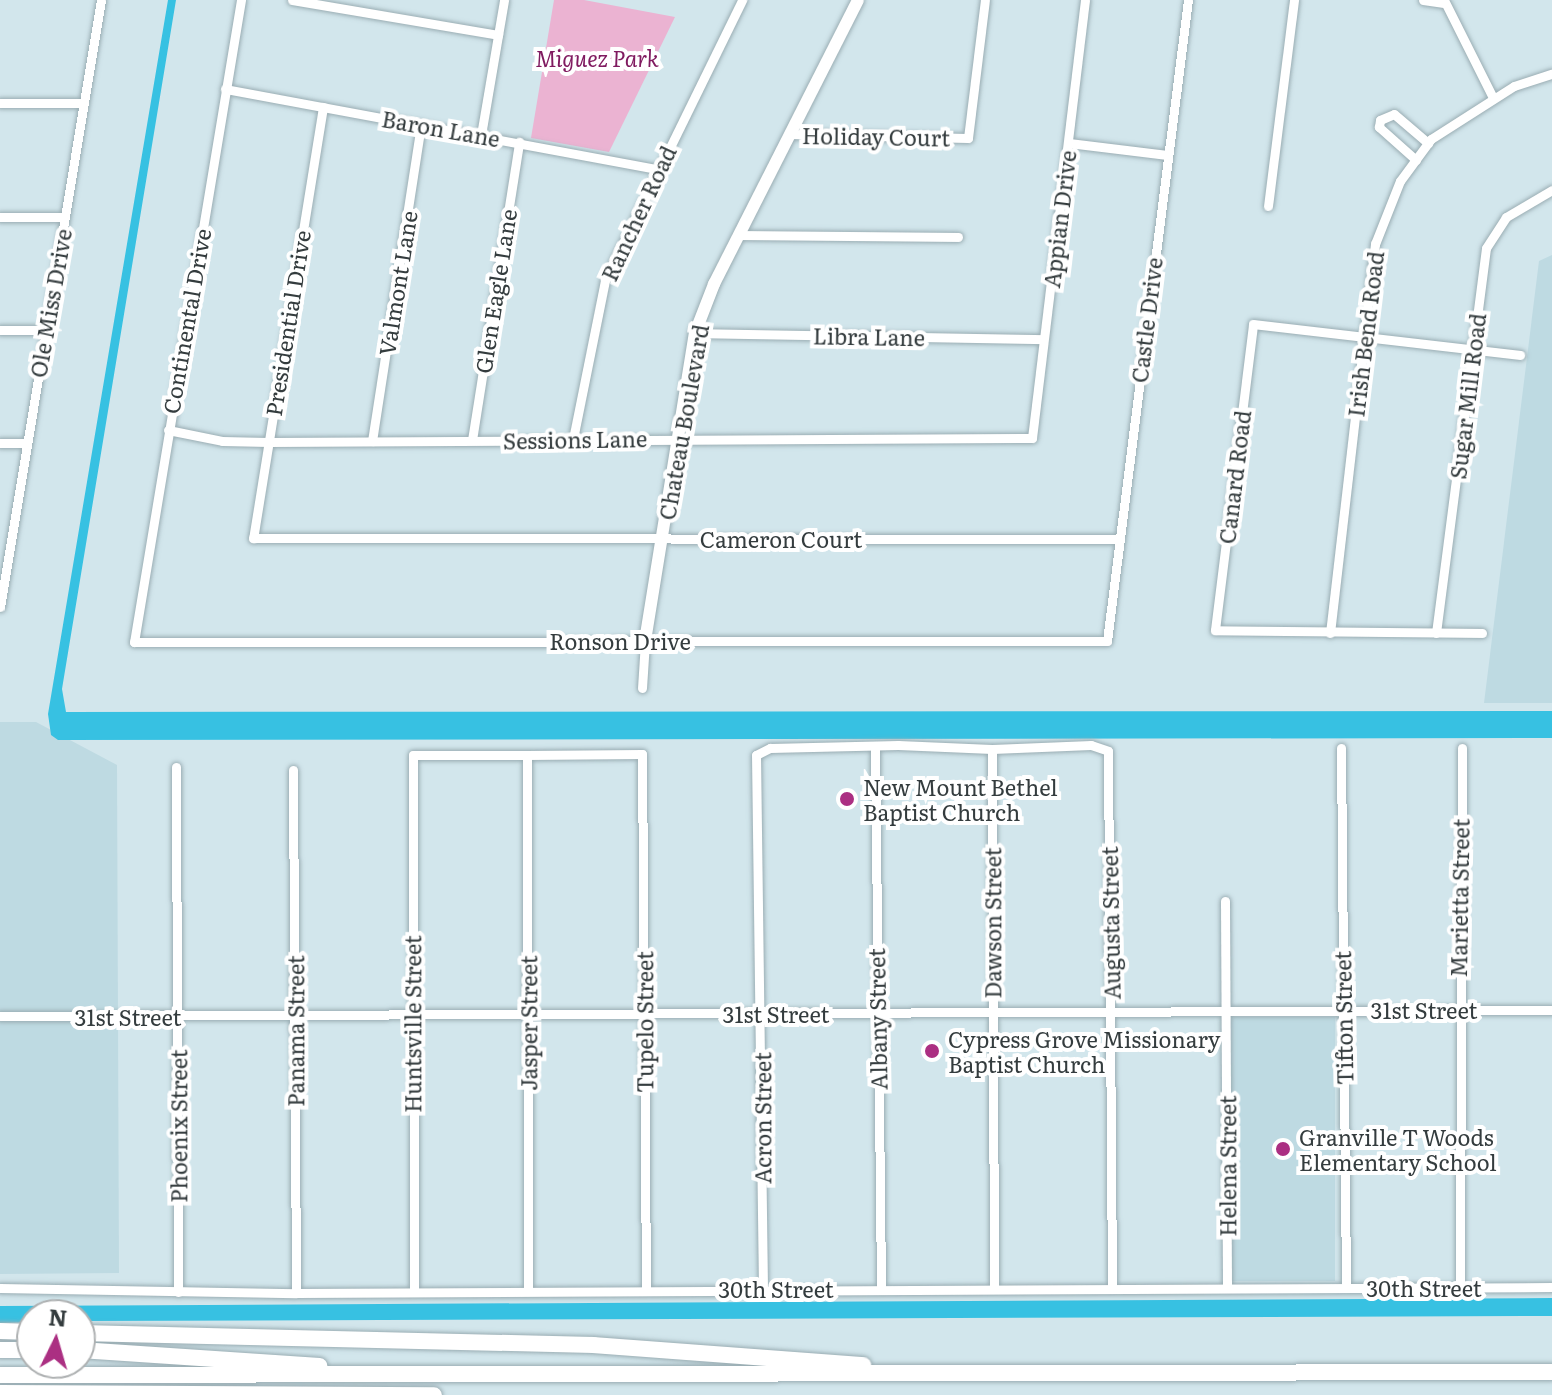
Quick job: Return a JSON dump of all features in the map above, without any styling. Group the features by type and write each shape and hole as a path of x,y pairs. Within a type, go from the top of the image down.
{"highway":[{"path":"96,1333 738,1352 944,1375"},
{"path":"96,1351 380,1374"},
{"path":"0,1375 1552,1372"},
{"path":"0,1393 434,1395"}],"street":[{"name":"Ole Miss Drive","path":"0,607 4,556 101,0"},
{"name":"Continental Drive","path":"134,642 241,0"},
{"path":"292,0 498,35"},
{"path":"481,135 504,0"},
{"name":"Rancher Road","path":"573,439 605,280 742,0"},
{"name":"Chateau Boulevard","path":"642,688 645,641 695,333 789,134 858,0"},
{"name":"Holiday Court","path":"789,134 968,138 985,0"},
{"name":"Appian Drive","path":"1032,438 1085,0"},
{"name":"Castle Drive","path":"1107,641 1188,0"},
{"path":"1268,206 1294,0"},
{"path":"1423,0 1444,1 1493,98"},
{"name":"Irish Bend Road","path":"1330,633 1375,244 1400,181 1428,143 1493,98 1552,74"},
{"name":"Baron Lane","path":"225,89 657,169"},
{"path":"0,103 84,103"},
{"name":"Presidential Drive","path":"253,538 323,107"},
{"path":"1416,160 1379,127 1380,120 1394,114 1428,143"},
{"name":"Valmont Lane","path":"372,441 421,125"},
{"name":"Glen Eagle Lane","path":"472,440 519,142"},
{"path":"1069,143 1167,155"},
{"name":"Sugar Mill Road","path":"1436,633 1473,349 1492,233 1506,217 1552,190"},
{"path":"0,217 65,217"},
{"path":"741,235 958,237"},
{"name":"Canard Road","path":"1330,633 1215,630 1253,324 1364,337"},
{"path":"0,330 45,330"},
{"name":"Libra Lane","path":"695,333 1043,339"},
{"path":"1364,337 1520,355"},
{"name":"Sessions Lane","path":"168,430 222,441 268,442 1032,438"},
{"path":"0,443 26,443"},
{"name":"Cameron Court","path":"253,538 1118,539"},
{"path":"1330,633 1482,633"},
{"name":"Ronson Drive","path":"134,642 1107,641"},
{"name":"Augusta Street","path":"992,749 1091,745 1108,751 1112,1288"},
{"name":"Acron Street","path":"763,1289 762,1014 756,755 770,748 875,748"},
{"path":"875,748 992,749"},
{"name":"Albany Street","path":"875,748 881,1289"},
{"name":"Tifton Street","path":"1341,748 1346,1288"},
{"name":"Marietta Street","path":"1460,1288 1458,1010 1462,748"},
{"name":"Dawson Street","path":"992,749 994,1288"},
{"name":"Tupelo Street","path":"527,755 642,754 646,1290"},
{"name":"Huntsville Street","path":"414,1292 411,1016 413,755 527,755"},
{"name":"Jasper Street","path":"527,755 528,1291"},
{"name":"Phoenix Street","path":"176,767 178,1292"},
{"name":"Panama Street","path":"293,770 296,1293"},
{"name":"Helena Street","path":"1225,901 1227,1288"},
{"name":"31st Street","path":"0,1016 1552,1010"},
{"name":"30th Street","path":"0,1288 296,1293 1552,1287"}],"shaded area":[{"path":"1552,255 1552,703 1484,703 1539,261"},
{"path":"0,722 36,722 117,765 119,1273 0,1274"},
{"name":"Granville T Woods Elementary School","path":"1230,1017 1335,1017 1335,1281 1230,1281"}],"green space":[{"name":"Miguez Park","path":"554,0 584,0 675,17 609,152 531,138"}],"water":[{"path":"168,0 176,0 62,689 66,712 1552,711 1552,738 58,740 51,735 48,714"},
{"path":"1552,1298 1552,1316 96,1321 96,1306"},
{"path":"0,1306 16,1306 16,1322 0,1323"}],"place":[{"name":"New Mount Bethel Baptist Church","path":"847,799"},
{"name":"Cypress Grove Missionary Baptist Church","path":"932,1051"},
{"name":"Granville T Woods Elementary School","path":"1283,1149"}]}
